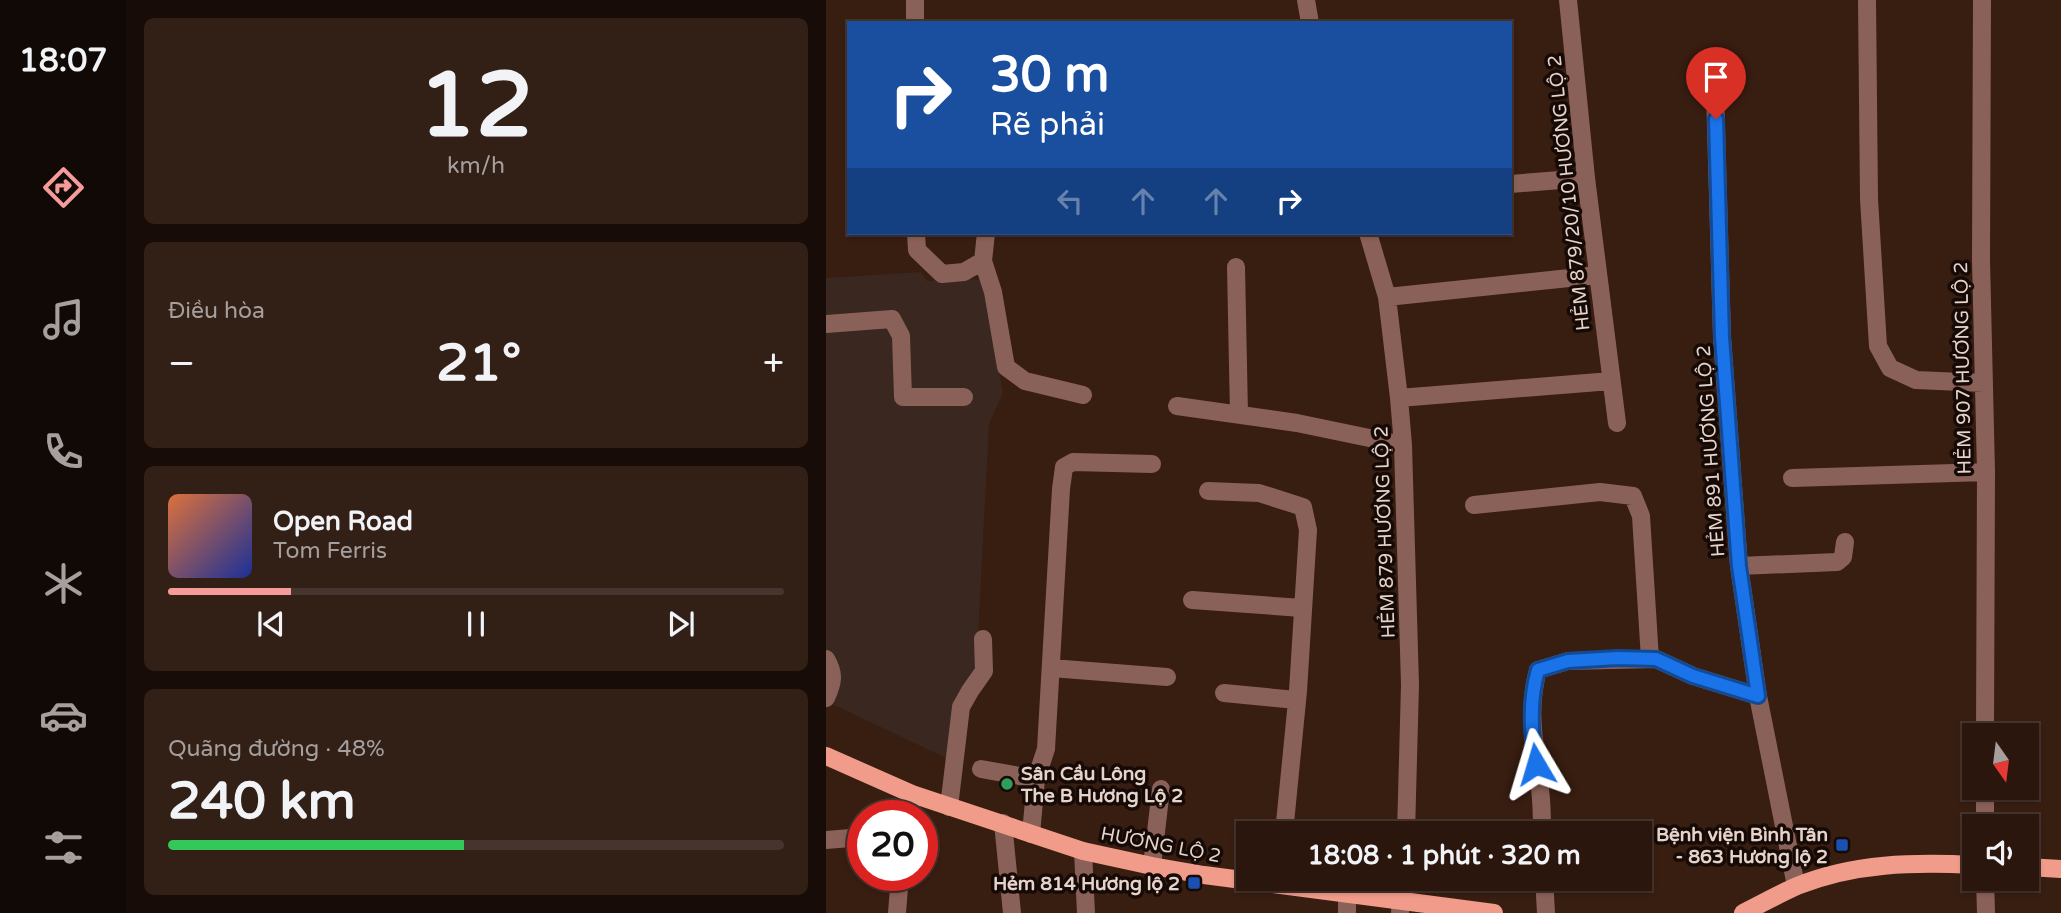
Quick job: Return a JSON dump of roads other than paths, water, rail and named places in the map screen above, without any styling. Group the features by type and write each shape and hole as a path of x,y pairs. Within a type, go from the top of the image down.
{"main road":[{"path":"826,756 912,794"},
{"name":"HƯƠNG LỘ 2","path":"912,794 1083,850 1152,866 1236,877"},
{"path":"1743,913 1796,886 1874,865 1962,864"},
{"path":"2039,868 2061,869"},
{"name":"HƯƠNG LỘ 2","path":"1340,891 1400,906 1494,913"}],"street":[{"path":"915,0 915,21"},
{"path":"1306,0 1310,21"},
{"name":"HẺM 879/20/10 HƯƠNG LỘ 2","path":"1568,0 1586,178 1617,423"},
{"path":"1867,0 1869,199 1878,346 1890,368 1916,380 1984,383"},
{"name":"HẺM 907 HƯƠNG LỘ 2","path":"1982,0 1985,723"},
{"name":"HẺM 891 HƯƠNG LỘ 2","path":"1715,92 1722,337 1739,566 1758,696 1796,886"},
{"path":"1512,184 1586,178"},
{"path":"916,235 917,250 942,274 964,272 983,261"},
{"path":"986,235 983,261 993,292 1006,367 1025,381 1083,395"},
{"name":"HẺM 879 HƯƠNG LỘ 2","path":"1369,235 1387,297 1403,445 1410,685 1406,821"},
{"path":"1237,267 1239,415"},
{"path":"1387,297 1598,275"},
{"path":"826,324 892,319 901,336 903,397 964,397"},
{"path":"1399,398 1611,381"},
{"path":"1177,406 1297,423 1403,445"},
{"path":"1031,834 1036,779 1046,749 1064,467 1073,462 1152,464"},
{"path":"1792,478 1986,472"},
{"path":"1208,491 1259,493 1303,507 1308,530 1285,821"},
{"path":"1474,505 1600,492 1633,496 1641,516 1650,659"},
{"path":"1739,566 1837,562 1843,557 1845,542"},
{"path":"1192,600 1302,607"},
{"path":"949,807 961,707 984,671 983,639"},
{"path":"826,659 833,671 832,686 826,698"},
{"path":"1541,821 1540,789 1532,740 1531,693 1538,670 1568,661 1656,659 1693,676 1758,696"},
{"path":"1051,668 1167,677"},
{"path":"1224,694 1296,700"},
{"path":"981,769 1036,779"},
{"path":"1152,866 1161,789"},
{"path":"911,800 912,794"},
{"path":"1003,823 1012,913"},
{"path":"826,840 847,838"},
{"path":"1083,850 1086,913"},
{"path":"897,913 899,891"},
{"path":"1545,891 1546,913"},
{"path":"1985,891 1986,913"},
{"path":"1347,892 1347,913"}],"place":[{"name":"Sân Cầu Lông The B Hương Lộ 2","path":"1007,784"},
{"name":"Bệnh viện Bình Tân - 863 Hương lộ 2","path":"1842,845"},
{"name":"Hẻm 814 Hương lộ 2","path":"1194,883"}]}
